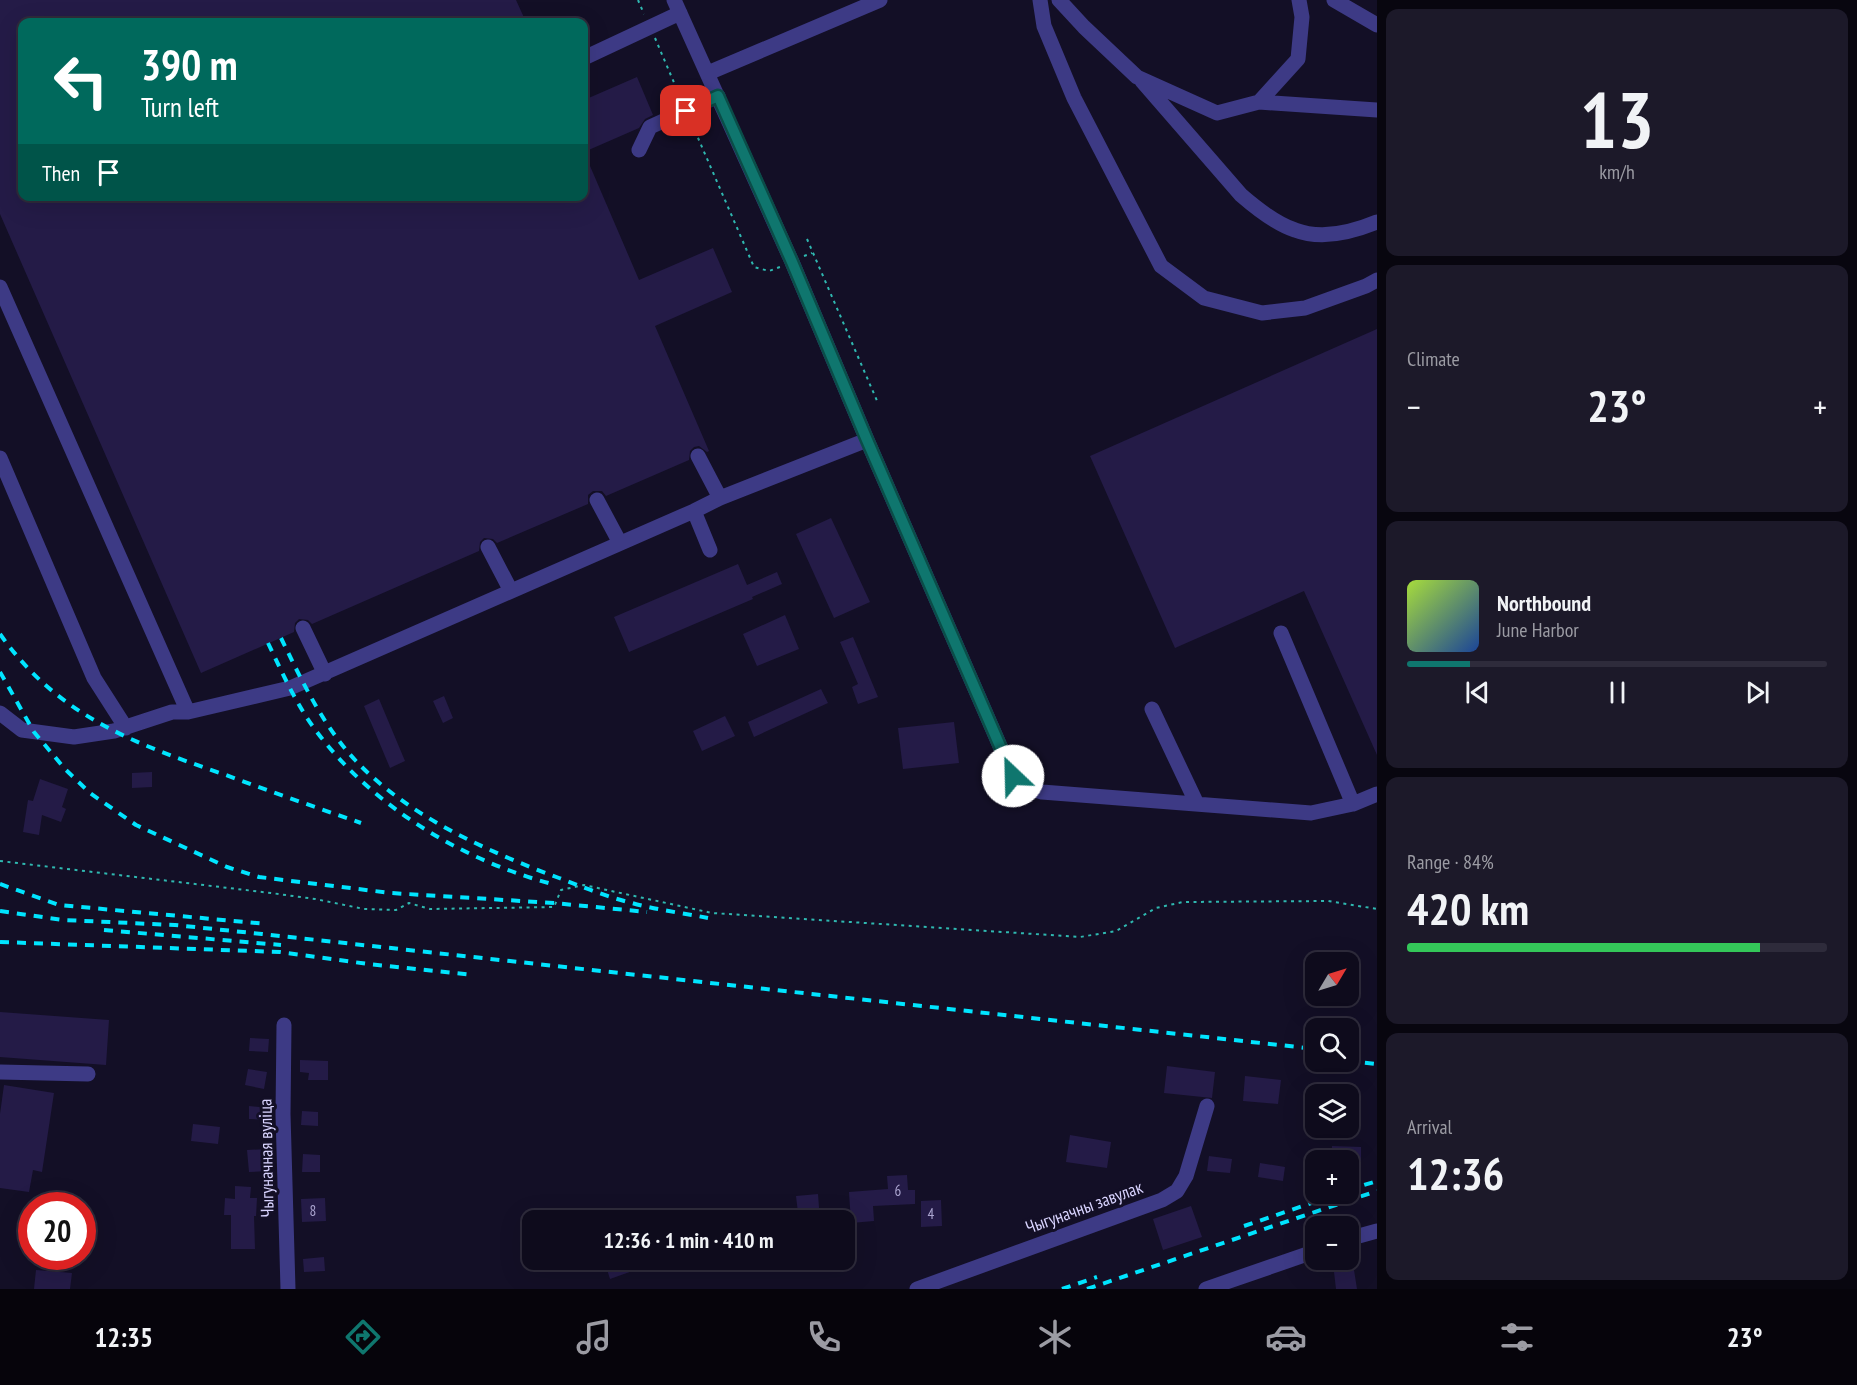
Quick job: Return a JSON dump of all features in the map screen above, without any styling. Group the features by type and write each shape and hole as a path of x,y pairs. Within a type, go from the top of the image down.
{"street":[{"path":"708,73 880,0"},
{"path":"1040,0 1044,26 1074,98 1161,266 1204,298 1262,313 1305,308 1377,280"},
{"path":"1059,0 1137,77 1241,195 1257,209 1296,231 1325,235 1363,228 1377,222"},
{"path":"1259,102 1298,59 1302,17 1299,0"},
{"path":"1334,0 1377,24"},
{"path":"588,56 650,27 677,7 792,262 1013,776 1025,787 1042,792 1311,813 1353,804 1377,794"},
{"path":"1137,77 1217,113 1259,102 1377,110"},
{"path":"639,150 650,127 718,96"},
{"path":"0,287 188,712"},
{"path":"0,713 22,730 74,737 114,731 172,712 188,712 290,688 720,498 867,440"},
{"path":"698,456 720,498"},
{"path":"0,458 94,678 126,728"},
{"path":"597,500 620,543"},
{"path":"694,511 710,550"},
{"path":"488,547 511,591"},
{"path":"303,628 325,674"},
{"path":"1281,633 1353,804"},
{"path":"1152,710 1197,804"},
{"name":"Чыгуначная вуліца","path":"284,1025 288,1289"},
{"path":"0,1072 88,1074"},
{"name":"Чыгуначны завулак","path":"917,1289 1162,1200 1177,1191 1186,1176 1207,1106"},
{"path":"1359,1236 1377,1231"},
{"path":"1206,1289 1305,1255"}],"path":[{"path":"638,0 754,267 769,271 812,253"},
{"path":"807,239 879,403"},
{"path":"0,861 271,893 364,909 396,910 409,903 430,909 554,907 561,890 585,885 712,913 1080,937 1116,931 1156,908 1183,902 1328,901 1377,909"}],"building":[{"path":"0,0 516,0 524,18 18,18 18,201 588,201 588,161 639,280 713,248 732,292 655,326 709,451 699,446 694,447 690,451 689,460 606,496 602,491 593,491 588,495 588,504 497,543 493,539 484,538 480,542 479,551 312,624 308,620 299,619 295,623 294,632 201,673 0,214"},
{"path":"637,77 653,115 645,119 639,128 588,150 588,98"},
{"path":"1377,329 1377,755 1304,591 1175,648 1090,456"},
{"path":"831,518 870,602 834,618 796,534"},
{"path":"738,564 747,585 777,572 782,584 752,597 753,599 629,652 614,617"},
{"path":"785,615 799,649 757,666 743,634"},
{"path":"853,637 878,697 858,704 852,687 858,684 840,642"},
{"path":"821,689 828,703 754,737 748,722"},
{"path":"444,696 453,718 443,723 433,701"},
{"path":"379,699 405,761 390,768 364,706"},
{"path":"725,716 735,736 702,751 693,731"},
{"path":"954,722 959,763 903,769 898,728"},
{"path":"152,772 152,787 132,788 132,773"},
{"path":"40,779 68,789 62,807 66,809 61,822 42,815 39,835 23,832 28,800 33,801"},
{"path":"0,1012 109,1020 106,1065 0,1057"},
{"path":"250,1038 269,1039 268,1052 249,1051"},
{"path":"300,1060 328,1061 328,1080 308,1080 309,1073 300,1072"},
{"path":"1167,1066 1215,1072 1212,1098 1164,1093"},
{"path":"248,1069 267,1072 264,1089 245,1085"},
{"path":"1245,1076 1281,1080 1278,1104 1243,1101"},
{"path":"4,1085 54,1093 42,1172 33,1170 29,1192 0,1188 0,1114"},
{"path":"249,1106 270,1108 269,1120 249,1119"},
{"path":"302,1111 318,1112 318,1126 301,1125"},
{"path":"193,1124 220,1127 218,1144 191,1141"},
{"path":"1070,1135 1111,1142 1107,1168 1066,1162"},
{"path":"1332,1146 1361,1147 1361,1161 1359,1161 1359,1150 1332,1150"},
{"path":"268,1149 269,1171 249,1172 247,1150"},
{"path":"303,1154 320,1155 320,1172 302,1172"},
{"path":"1209,1156 1232,1159 1230,1173 1207,1171"},
{"path":"1260,1163 1285,1167 1283,1181 1258,1177"},
{"path":"907,1175 908,1190 915,1190 915,1204 873,1206 874,1221 855,1223 855,1210 850,1210 849,1192 888,1189 887,1176"},
{"path":"235,1186 251,1187 250,1198 257,1198 256,1216 254,1216 255,1249 231,1249 231,1215 224,1215 225,1198 235,1199"},
{"path":"818,1194 819,1210 798,1210 796,1196"},
{"path":"325,1198 326,1221 302,1222 301,1199"},
{"path":"941,1200 942,1226 921,1227 921,1201"},
{"path":"1191,1206 1202,1237 1163,1250 1153,1219"},
{"path":"324,1257 325,1271 304,1272 303,1259"},
{"path":"36,1270 72,1273 70,1289 34,1289"},
{"path":"607,1270 635,1270 610,1279"},
{"path":"1354,1270 1357,1289 1336,1289 1334,1272"}],"railway":[{"path":"0,634 47,686 72,706 128,738 158,751 361,823"},
{"path":"281,638 314,702 344,747 377,781 425,816 505,857 595,892 660,910 708,918"},
{"path":"268,643 289,687 314,728 337,756 391,806 421,827 453,845 521,875 556,885"},
{"path":"0,672 34,732 65,769 90,793 136,825 227,867 259,877 391,893 554,903 647,912"},
{"path":"0,884 59,905 267,924"},
{"path":"0,911 63,920 175,925 262,934 1305,1048"},
{"path":"104,930 281,945"},
{"path":"0,942 280,952 474,975"},
{"path":"1359,1062 1377,1064"},
{"path":"1359,1187 1377,1181"},
{"path":"1087,1289 1377,1191"},
{"path":"1244,1226 1309,1204"},
{"path":"1062,1289 1097,1277"}],"route":[{"path":"686,111 718,96 792,262 1013,776"}]}
